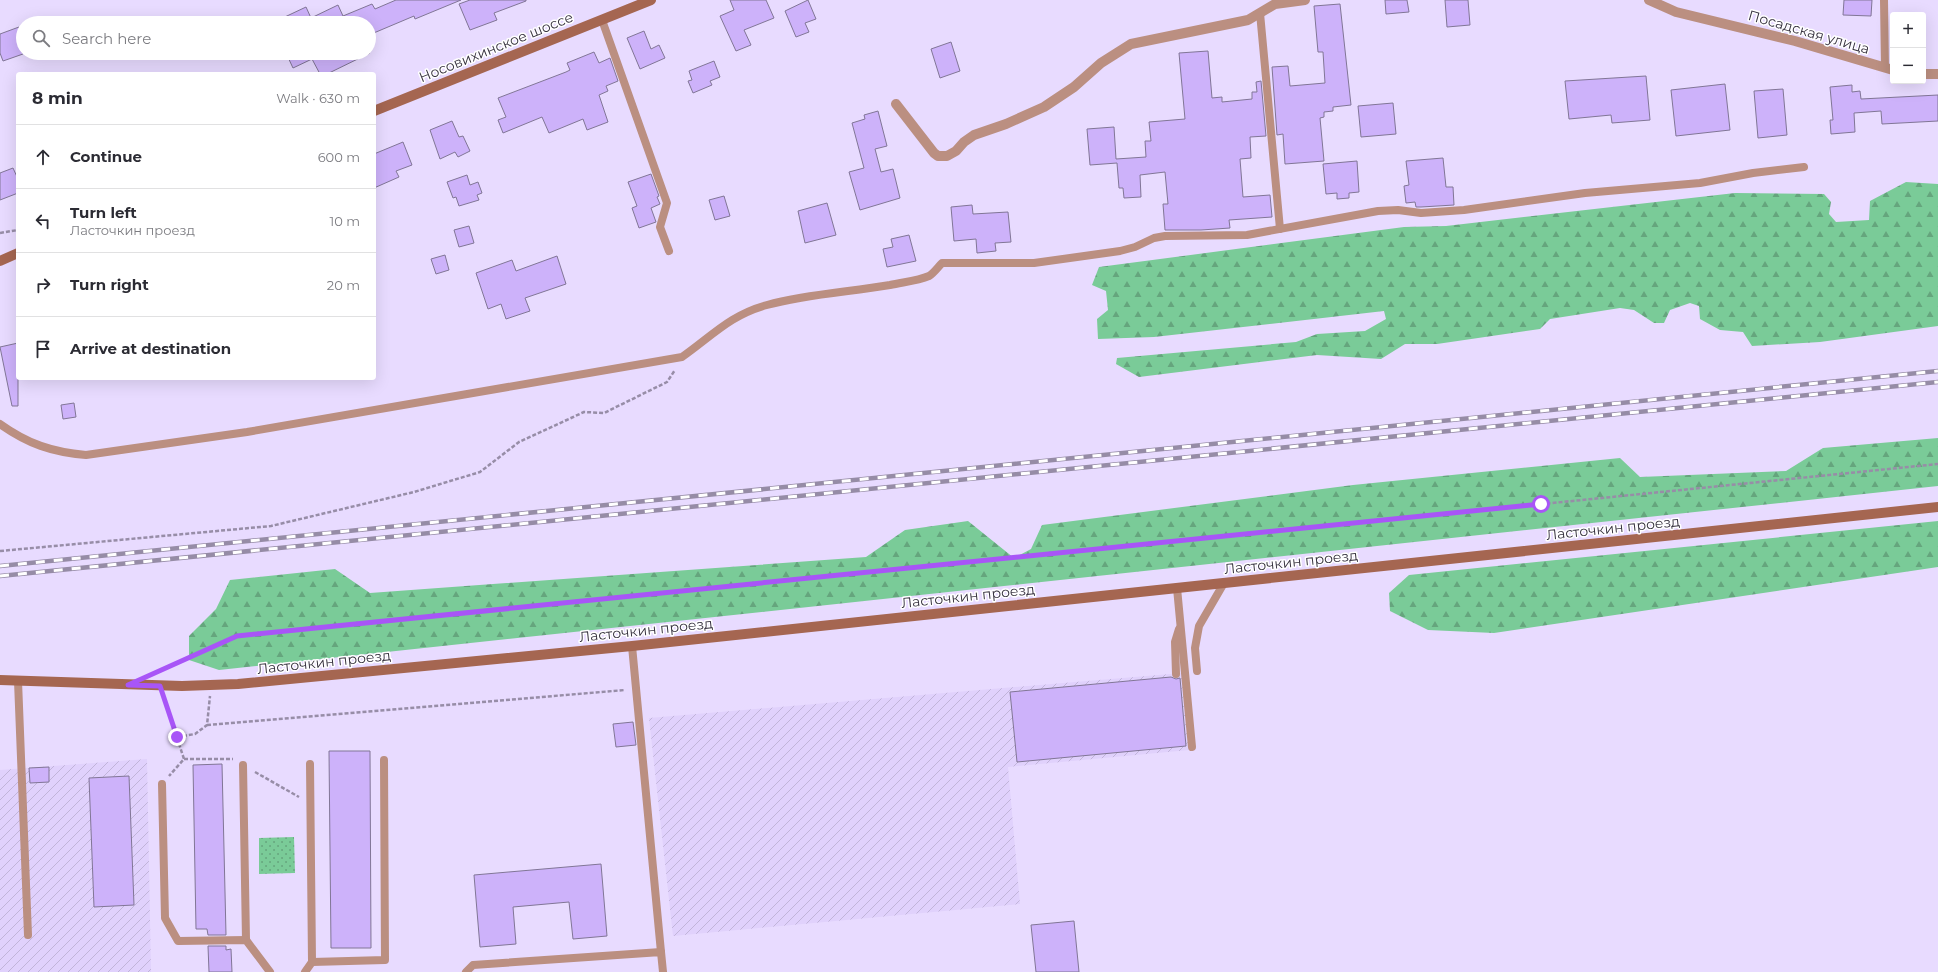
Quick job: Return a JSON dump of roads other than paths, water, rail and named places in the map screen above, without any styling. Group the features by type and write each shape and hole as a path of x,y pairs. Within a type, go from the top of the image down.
{"street":[{"name":"Носовихинское шоссе","path":"376,110 651,0"},
{"path":"896,104 934,153 938,156 947,156 956,151 964,142 974,135 1006,124 1044,107 1074,87 1102,63 1131,44 1248,20 1275,4 1306,0"},
{"name":"Посадская улица","path":"1649,0 1676,12 1795,41 1889,69"},
{"path":"1926,74 1938,74"},
{"path":"0,260 16,254"},
{"name":"Ласточкин проезд","path":"0,680 160,686 210,686 632,646 1938,507"}],"lane":[{"path":"1884,0 1889,69"},
{"path":"1260,13 1280,229"},
{"path":"602,20 667,203 660,227 670,251"},
{"path":"0,424 12,433 36,444 61,453 86,455 247,432 682,357 700,344 713,331 743,313 802,297 919,280 930,275 942,263 1034,263 1120,251 1135,247 1154,238 1165,236 1191,234 1223,236 1247,235 1378,211 1398,210 1422,213 1464,210 1585,193 1700,183 1753,172 1804,167"},
{"path":"1197,671 1194,648 1199,626 1224,584"},
{"path":"1177,588 1192,747"},
{"path":"1176,674 1175,642 1180,625"},
{"path":"632,646 663,972"},
{"path":"18,681 28,935"},
{"path":"312,962 385,960 384,760"},
{"path":"305,972 312,962 310,764"},
{"path":"243,765 246,940 270,972"},
{"path":"162,784 165,918 178,941 246,940"},
{"path":"466,972 473,965 661,952"}],"railway":[{"path":"0,566 1938,371"},
{"path":"0,576 1938,382"}]}
